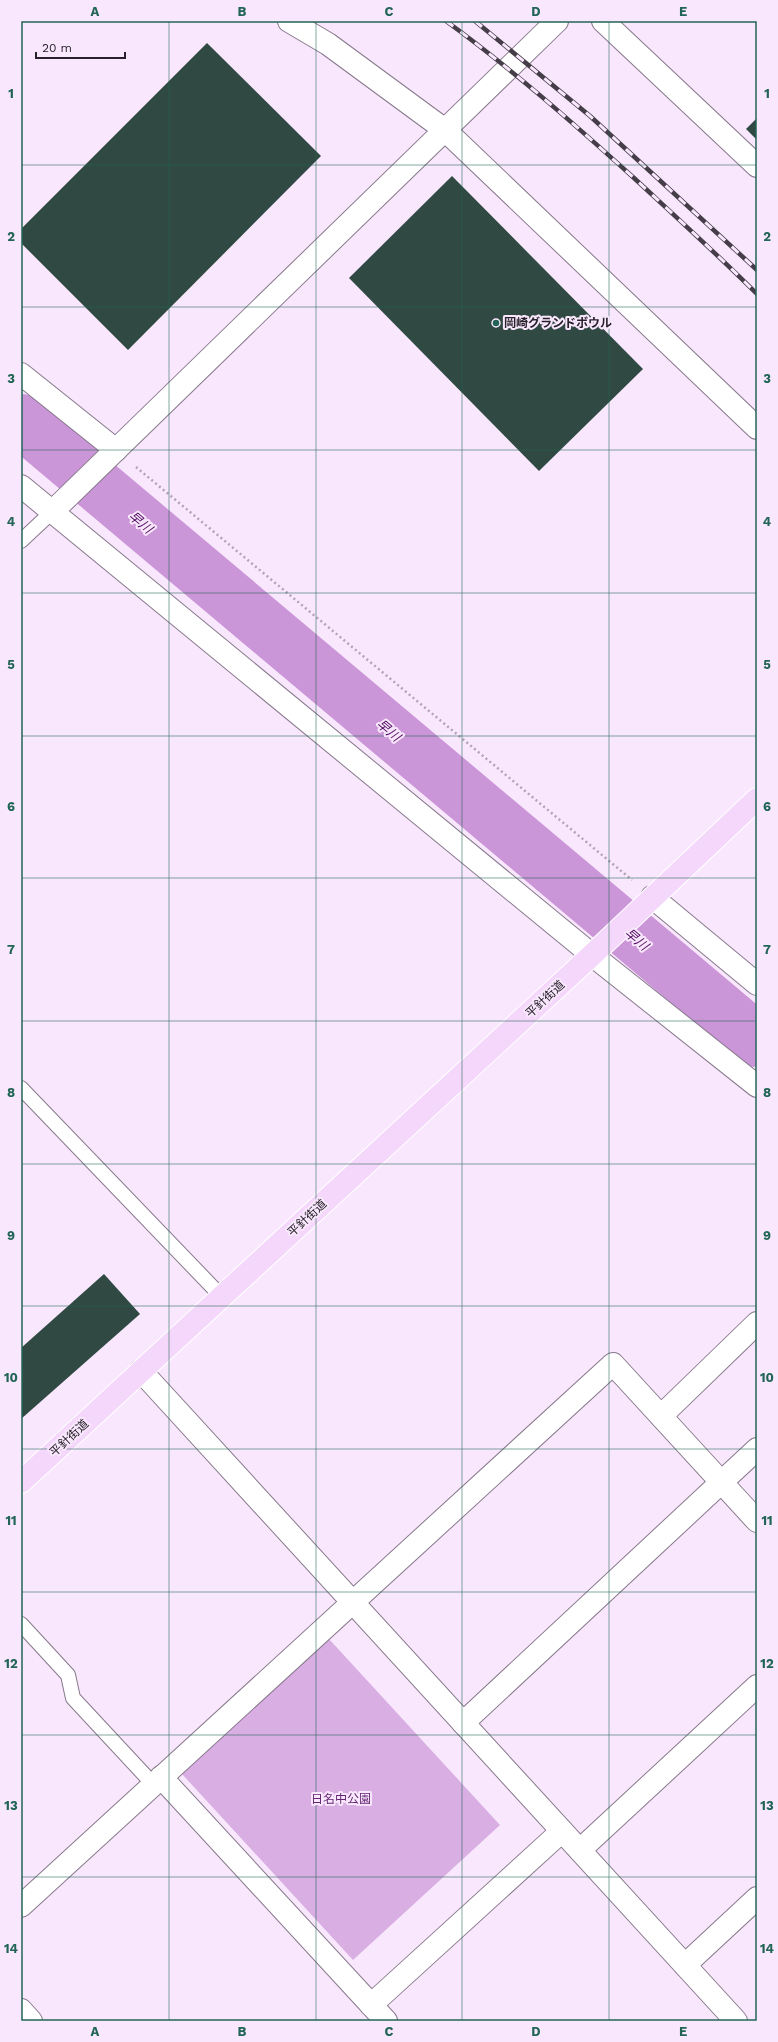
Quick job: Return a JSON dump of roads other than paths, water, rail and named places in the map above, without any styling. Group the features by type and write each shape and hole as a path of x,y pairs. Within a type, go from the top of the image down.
{"main road":[{"path":"652,897 757,799"},
{"name":"平針街道","path":"21,1482 592,955 652,897"}],"street":[{"path":"289,21 328,44 445,130 757,428"},
{"path":"52,512 557,21"},
{"path":"604,21 757,166"},
{"path":"21,374 116,450"},
{"path":"21,486 592,955 757,1086"},
{"path":"652,897 757,984"},
{"path":"661,1416 757,1323"},
{"path":"21,1906 613,1364 757,1521"},
{"path":"141,1371 736,2021"},
{"path":"463,1723 757,1450"},
{"path":"580,1850 757,1686"},
{"path":"157,1781 386,2021"},
{"path":"371,2005 562,1831"},
{"path":"685,1965 757,1898"},
{"path":"21,2010 31,2021"}],"lane":[{"path":"21,541 52,512"},
{"path":"21,1088 222,1297"},
{"path":"21,1624 68,1675 73,1698 157,1781"}],"waterway":[{"name":"早川","path":"21,421 757,1040"}],"railway":[{"path":"446,21 518,77 588,137 696,235 757,294"},
{"path":"475,21 590,116 757,270"}],"place":[{"name":"岡崎グランドボウル","path":"496,323"}],"park label":[{"name":"日名中公園","path":"341,1799"}]}
